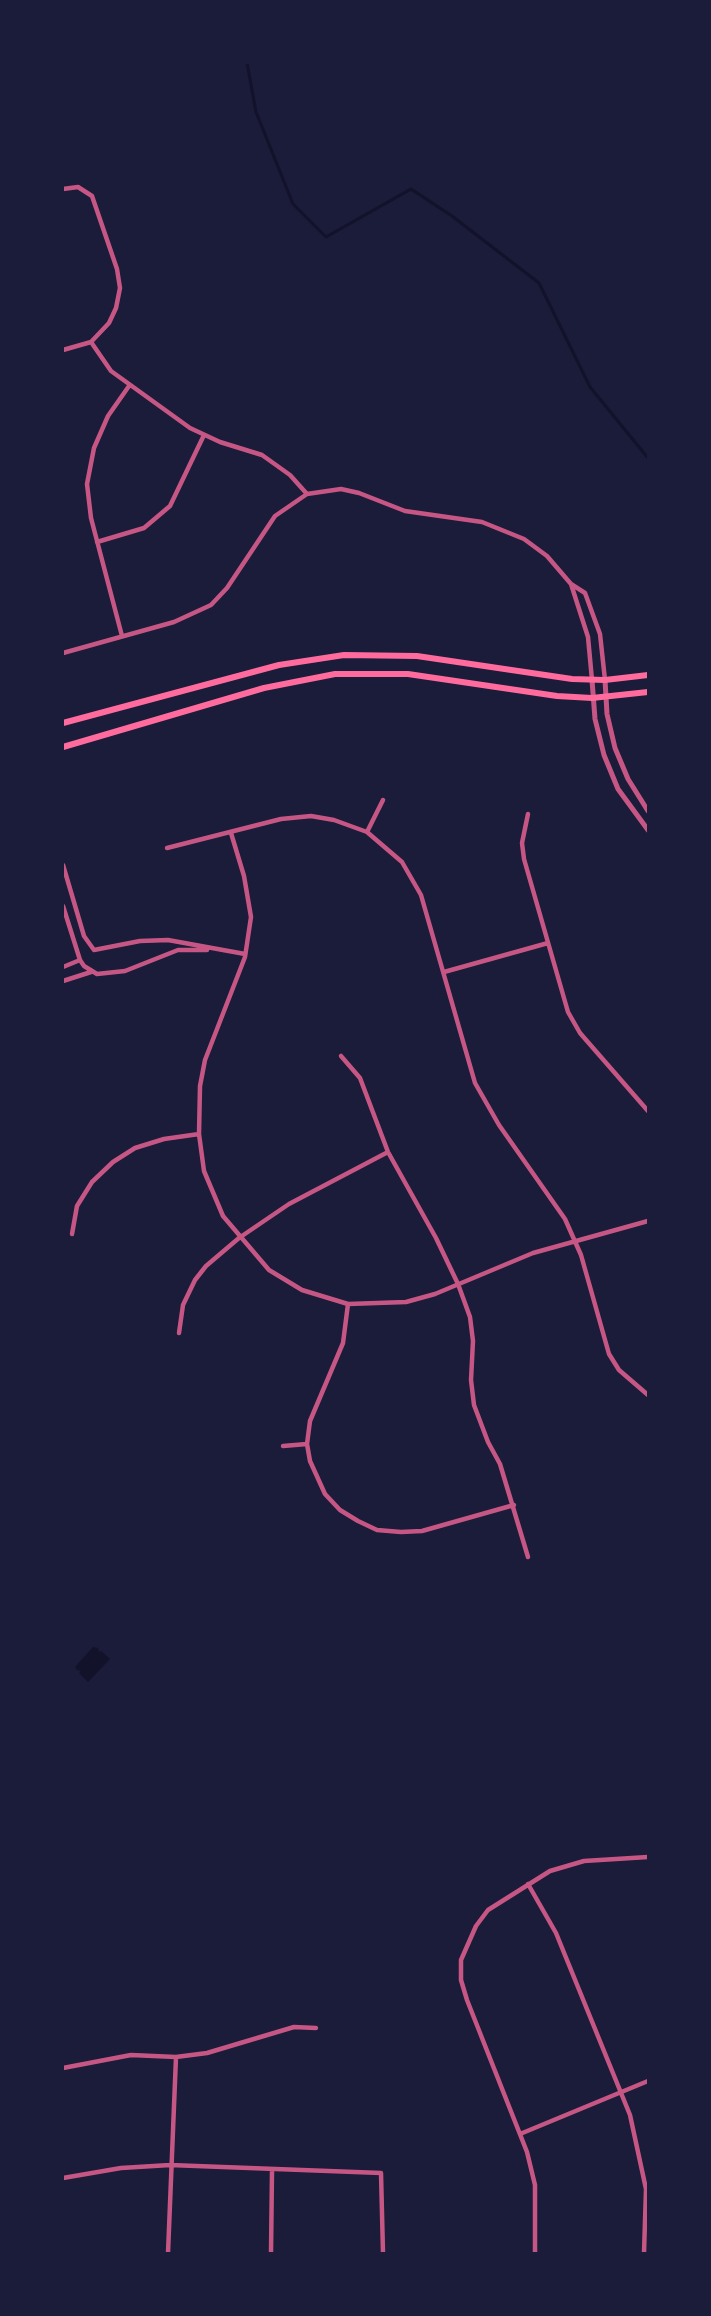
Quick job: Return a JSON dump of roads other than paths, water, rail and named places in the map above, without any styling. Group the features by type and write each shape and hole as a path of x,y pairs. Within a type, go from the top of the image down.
{"main road":[{"path":"63,723 279,665 344,655 417,656 548,676 592,680 648,675"},
{"path":"63,747 264,688 335,674 408,674 535,693 592,698 648,692"}],"street":[{"path":"63,189 78,187 92,196 117,269 120,288 116,308 109,323 91,342 63,350"},
{"path":"91,342 111,371 129,386 204,435 262,455 290,475 307,494"},
{"path":"122,636 98,542 87,484 94,448 108,416 129,386"},
{"path":"98,542 144,528 170,506 204,435"},
{"path":"63,652 174,622 211,605 226,588 275,516 307,494 341,489 360,493 405,510 482,522 524,539 547,556 571,584 585,593 594,611 600,634 610,731 617,755 632,787 648,811"},
{"path":"571,584 588,637 592,698 599,738 611,774 628,805 648,831"},
{"path":"367,832 383,800"},
{"path":"528,814 522,843 524,859 568,1012 580,1032 648,1111"},
{"path":"167,848 281,819 311,816 334,820 367,832 389,849 413,877 421,894 481,1095 499,1125 565,1219 575,1240 609,1354 619,1370 648,1395"},
{"path":"231,833 244,876 251,917 245,954 204,1060 200,1086 199,1134 204,1171 223,1216 239,1238 269,1270 303,1290 348,1304 406,1302 458,1284 533,1253 648,1221"},
{"path":"63,865 84,936 94,950 154,940 183,942 245,954"},
{"path":"63,906 80,960 91,972"},
{"path":"444,972 548,943"},
{"path":"63,981 91,972 104,975 118,972 178,950 215,950"},
{"path":"63,967 80,960"},
{"path":"341,1056 360,1078 388,1152 458,1284 470,1317 473,1341 471,1380 474,1405 488,1442 500,1464 528,1557"},
{"path":"72,1234 77,1206 92,1182 113,1162 145,1145 164,1139 199,1134"},
{"path":"179,1333 183,1305 195,1280 206,1266 239,1238 289,1204 388,1152"},
{"path":"348,1304 343,1342 310,1421 307,1444 316,1476 325,1494 340,1510 377,1530 400,1533 422,1531 513,1505"},
{"path":"283,1446 307,1444"},
{"path":"536,2253 535,2185 520,2134 467,2000 461,1980 461,1960 476,1926 488,1910 555,1868 572,1862 648,1857"},
{"path":"528,1884 556,1933 621,2092 637,2139 647,2189 644,2253"},
{"path":"63,2068 131,2055 176,2057 207,2053 294,2026 316,2028"},
{"path":"168,2253 176,2057"},
{"path":"520,2134 648,2081"},
{"path":"63,2178 121,2168 170,2165 381,2173 383,2253"},
{"path":"271,2253 272,2170"}],"waterway":[{"path":"247,63 256,112 293,204 326,237 411,189 452,216 539,283 590,387 648,458"}]}
